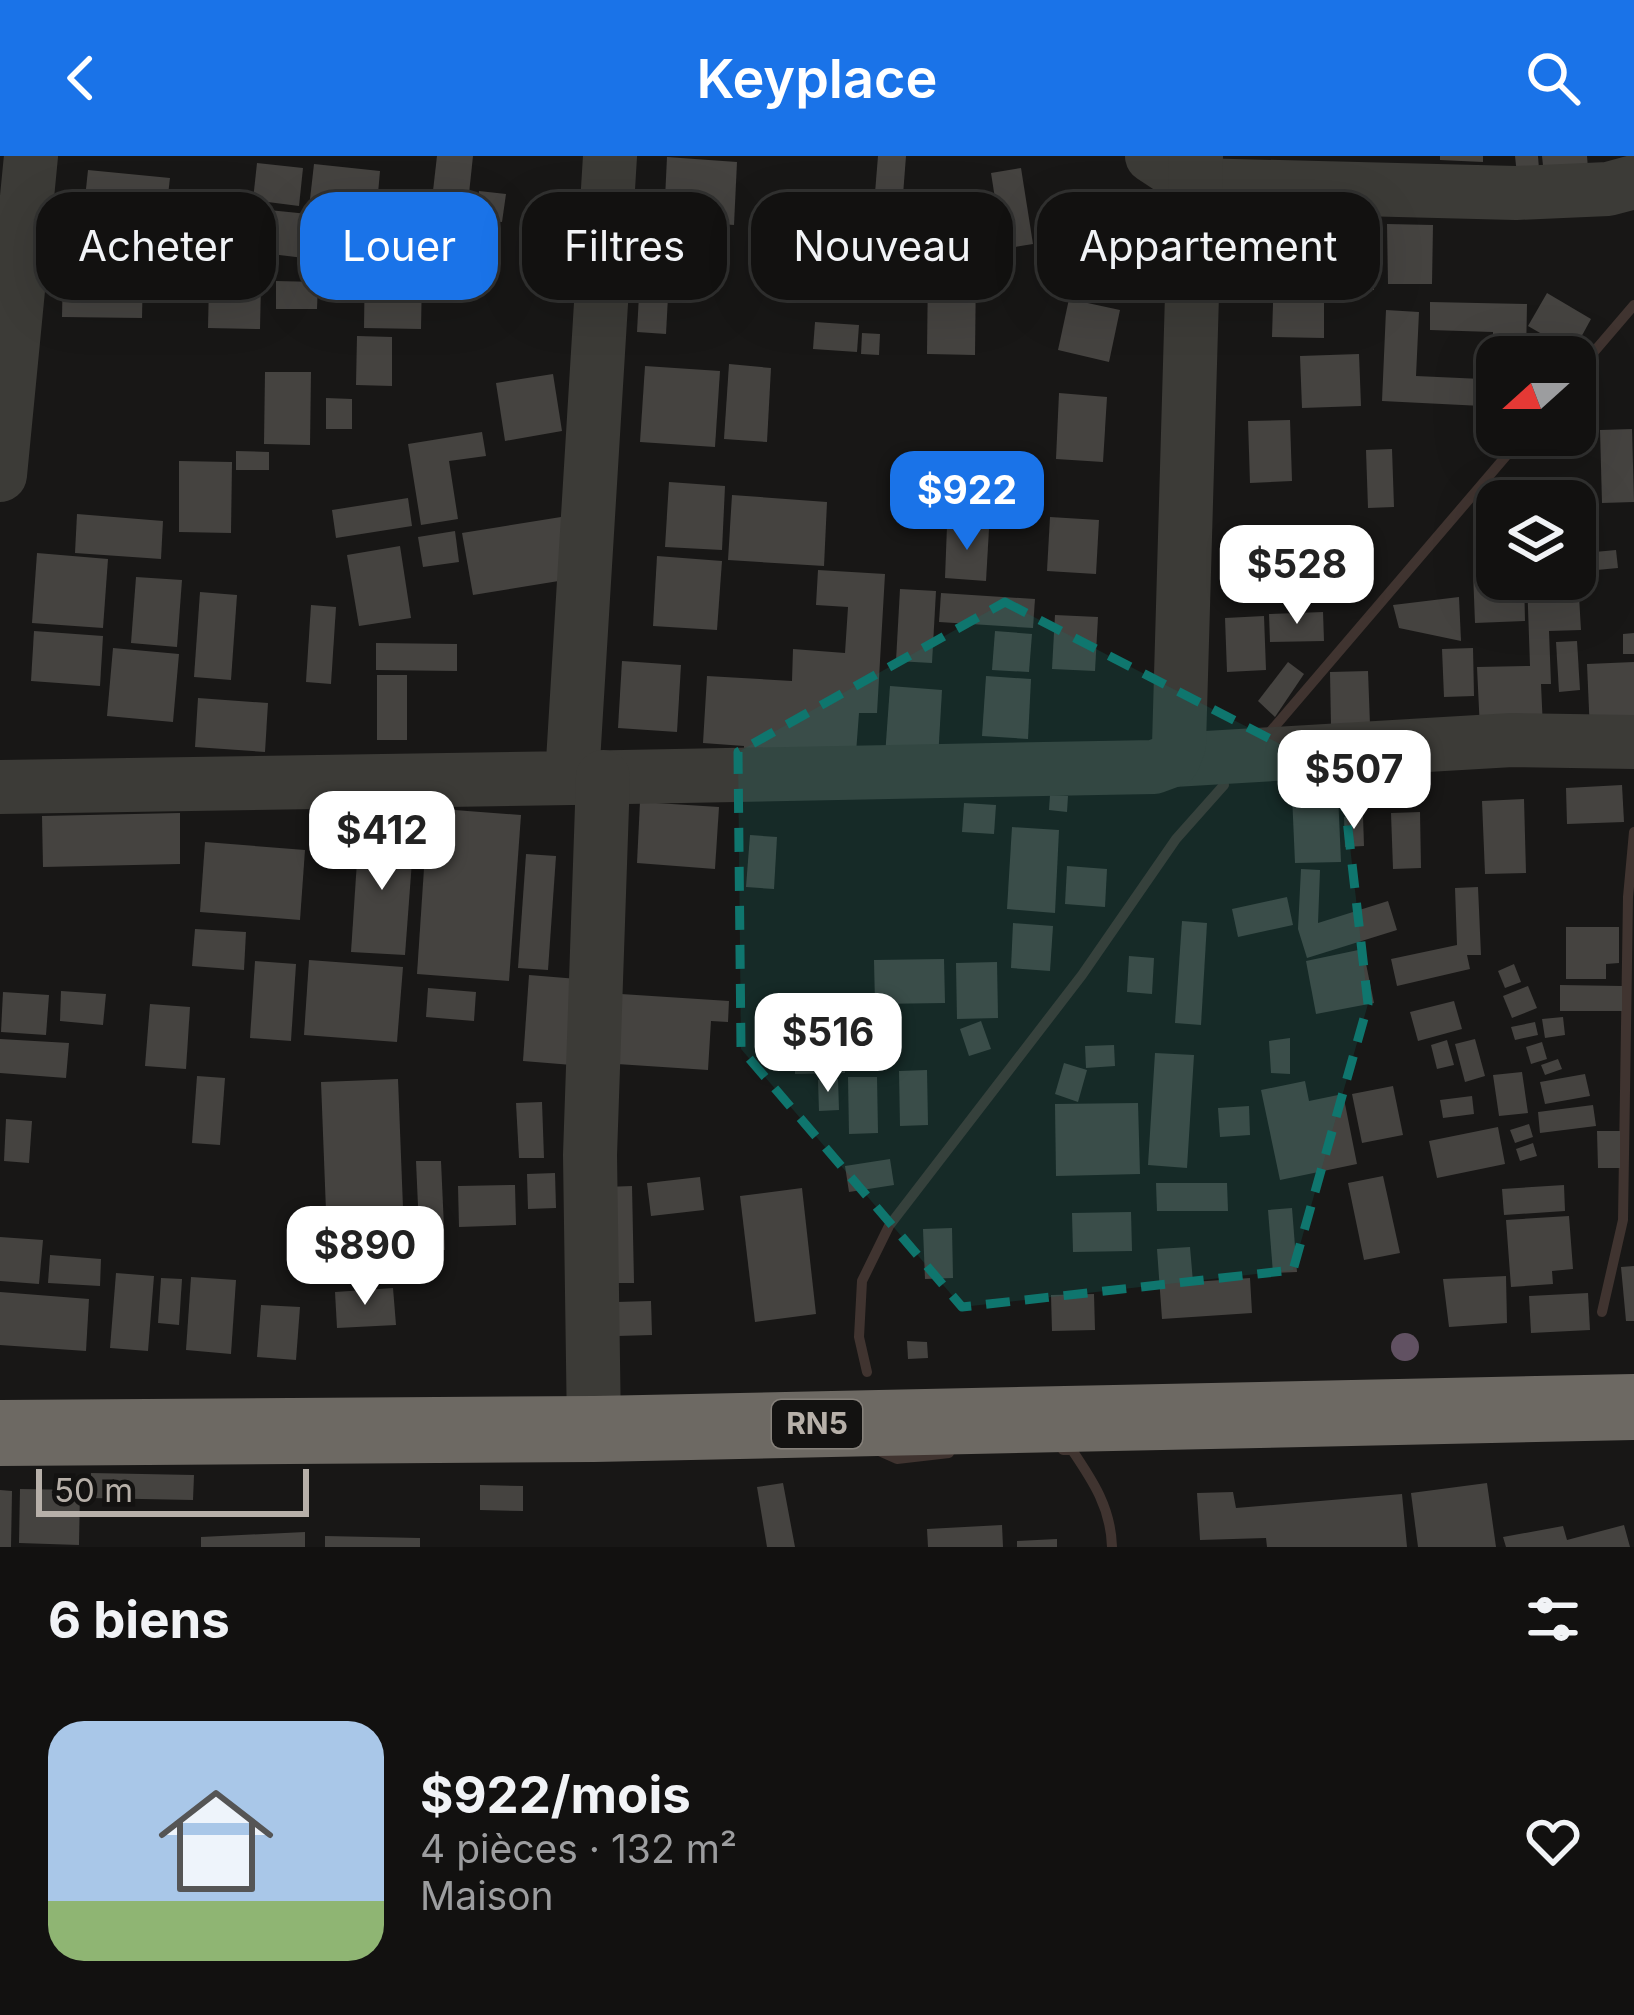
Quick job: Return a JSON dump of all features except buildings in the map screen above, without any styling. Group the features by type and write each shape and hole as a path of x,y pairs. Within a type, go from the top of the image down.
{"highway":[{"name":"RN5","path":"0,1433 594,1429 1634,1408"}],"street":[{"path":"0,475 32,156"},
{"path":"594,1429 588,778 610,156"},
{"path":"1173,760 1179,745 1181,166 1516,193 1608,189 1634,182"},
{"path":"0,787 1154,767 1173,760 1512,740 1634,742"}],"highlighted area":[{"path":"1005,602 1342,776 1368,1004 1293,1270 962,1307 741,1049 738,752"}],"waterway":[{"path":"1596,349 1634,305"},
{"path":"1265,738 1506,456"},
{"path":"867,1372 859,1337 862,1281 889,1226 1082,975 1176,839 1224,785"},
{"path":"1602,1312 1623,1220 1628,897 1634,832"},
{"path":"1063,1450 1072,1450 1099,1495 1112,1547"},
{"path":"879,1451 897,1459 949,1453"}]}
